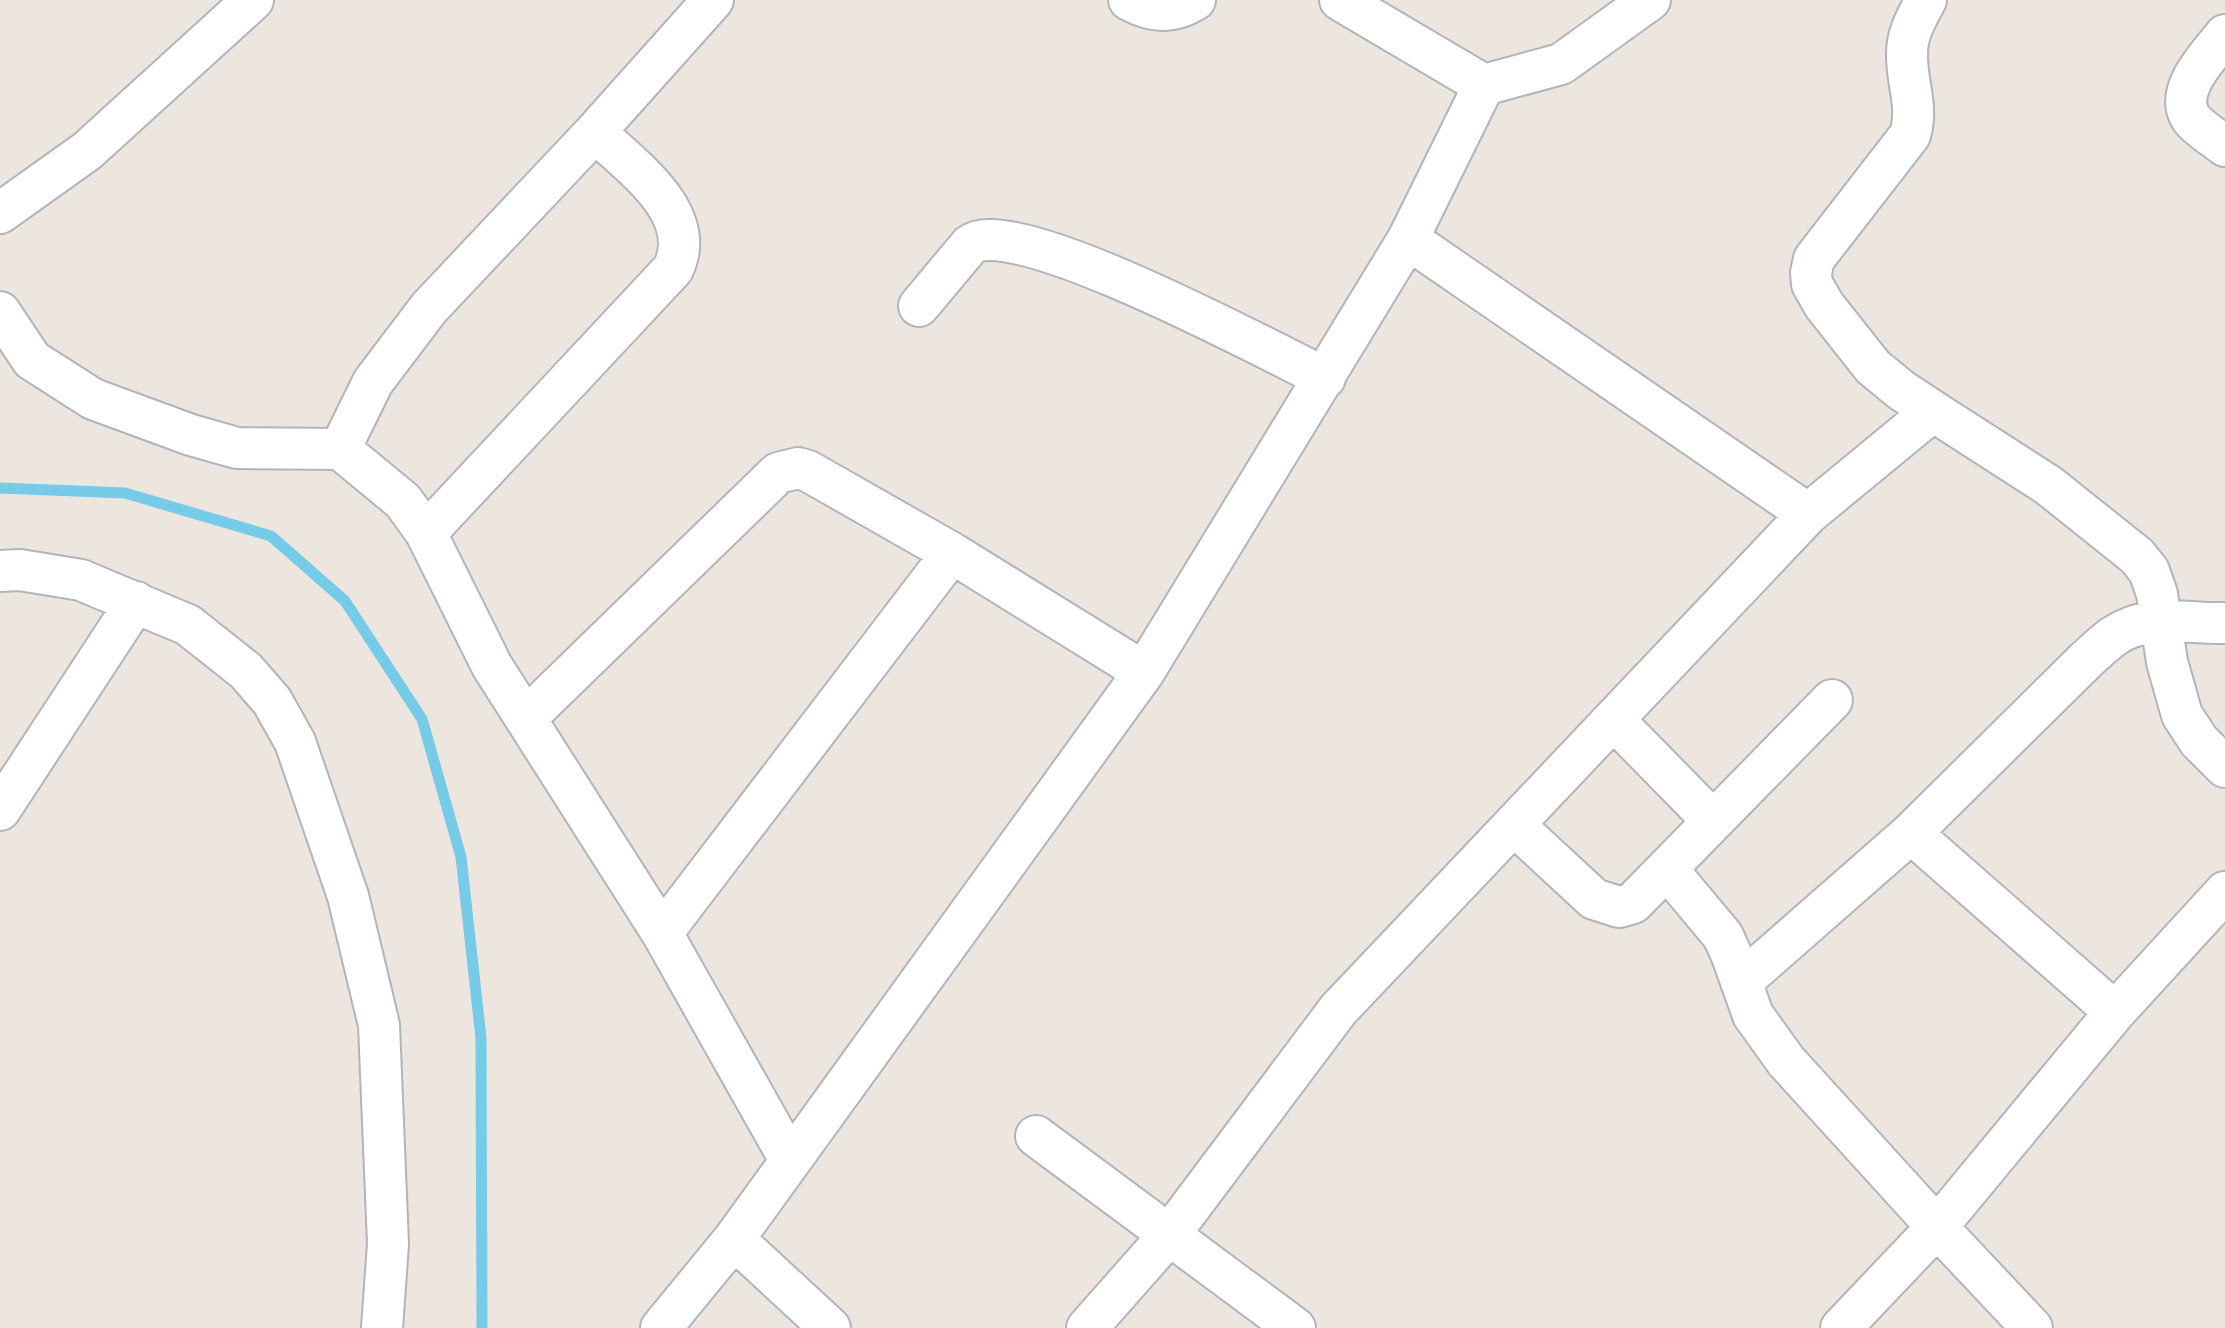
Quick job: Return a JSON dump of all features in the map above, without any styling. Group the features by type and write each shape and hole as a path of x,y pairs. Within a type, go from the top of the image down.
{"street":[{"path":"0,213 87,151 253,0"},
{"path":"340,449 373,382 429,308 595,132 713,0"},
{"path":"1129,0 1143,8 1168,12 1195,0"},
{"path":"1340,0 1484,85 1561,64 1650,0"},
{"path":"1926,0 1911,27 1907,53 1914,110 1910,135 1814,259 1812,284 1824,305 1873,367 1901,390 2048,485 2137,556 2153,582 2167,662 2182,715 2199,741 2225,767"},
{"path":"2225,35 2192,80 2186,99 2191,118 2225,146"},
{"path":"663,1327 734,1239 1144,672 1408,239 1484,85"},
{"path":"426,533 673,269 678,259 680,229 673,214 649,184 595,132"},
{"path":"919,306 970,245 977,239 992,239 1062,255 1112,275 1325,378"},
{"path":"1408,239 1808,514"},
{"path":"0,312 32,360 93,399 191,435 237,448 340,449 403,501 426,533 492,666 662,933 790,1160"},
{"path":"1087,1328 1170,1234 1338,1010 1808,514 1933,411"},
{"path":"526,718 778,473 798,468 952,553 1144,672"},
{"path":"662,933 952,553"},
{"path":"0,571 20,570 81,580 188,625 246,671 272,701 295,742 348,896 379,1025 388,1244 382,1328"},
{"path":"0,810 136,602"},
{"path":"1741,982 1911,833 2115,635 2161,620 2225,623"},
{"path":"1514,825 1594,899 1619,907 1633,903 1832,700"},
{"path":"1614,720 1713,821"},
{"path":"1911,833 2115,1012"},
{"path":"1667,869 1723,936 1753,1015 1786,1061 2032,1328"},
{"path":"1841,1328 1937,1227 2115,1012 2225,892"},
{"path":"1036,1136 1295,1328"},
{"path":"734,1239 830,1328"}],"waterway":[{"path":"0,488 125,493 271,536 345,601 422,719 461,857 481,1038 482,1328"}]}
